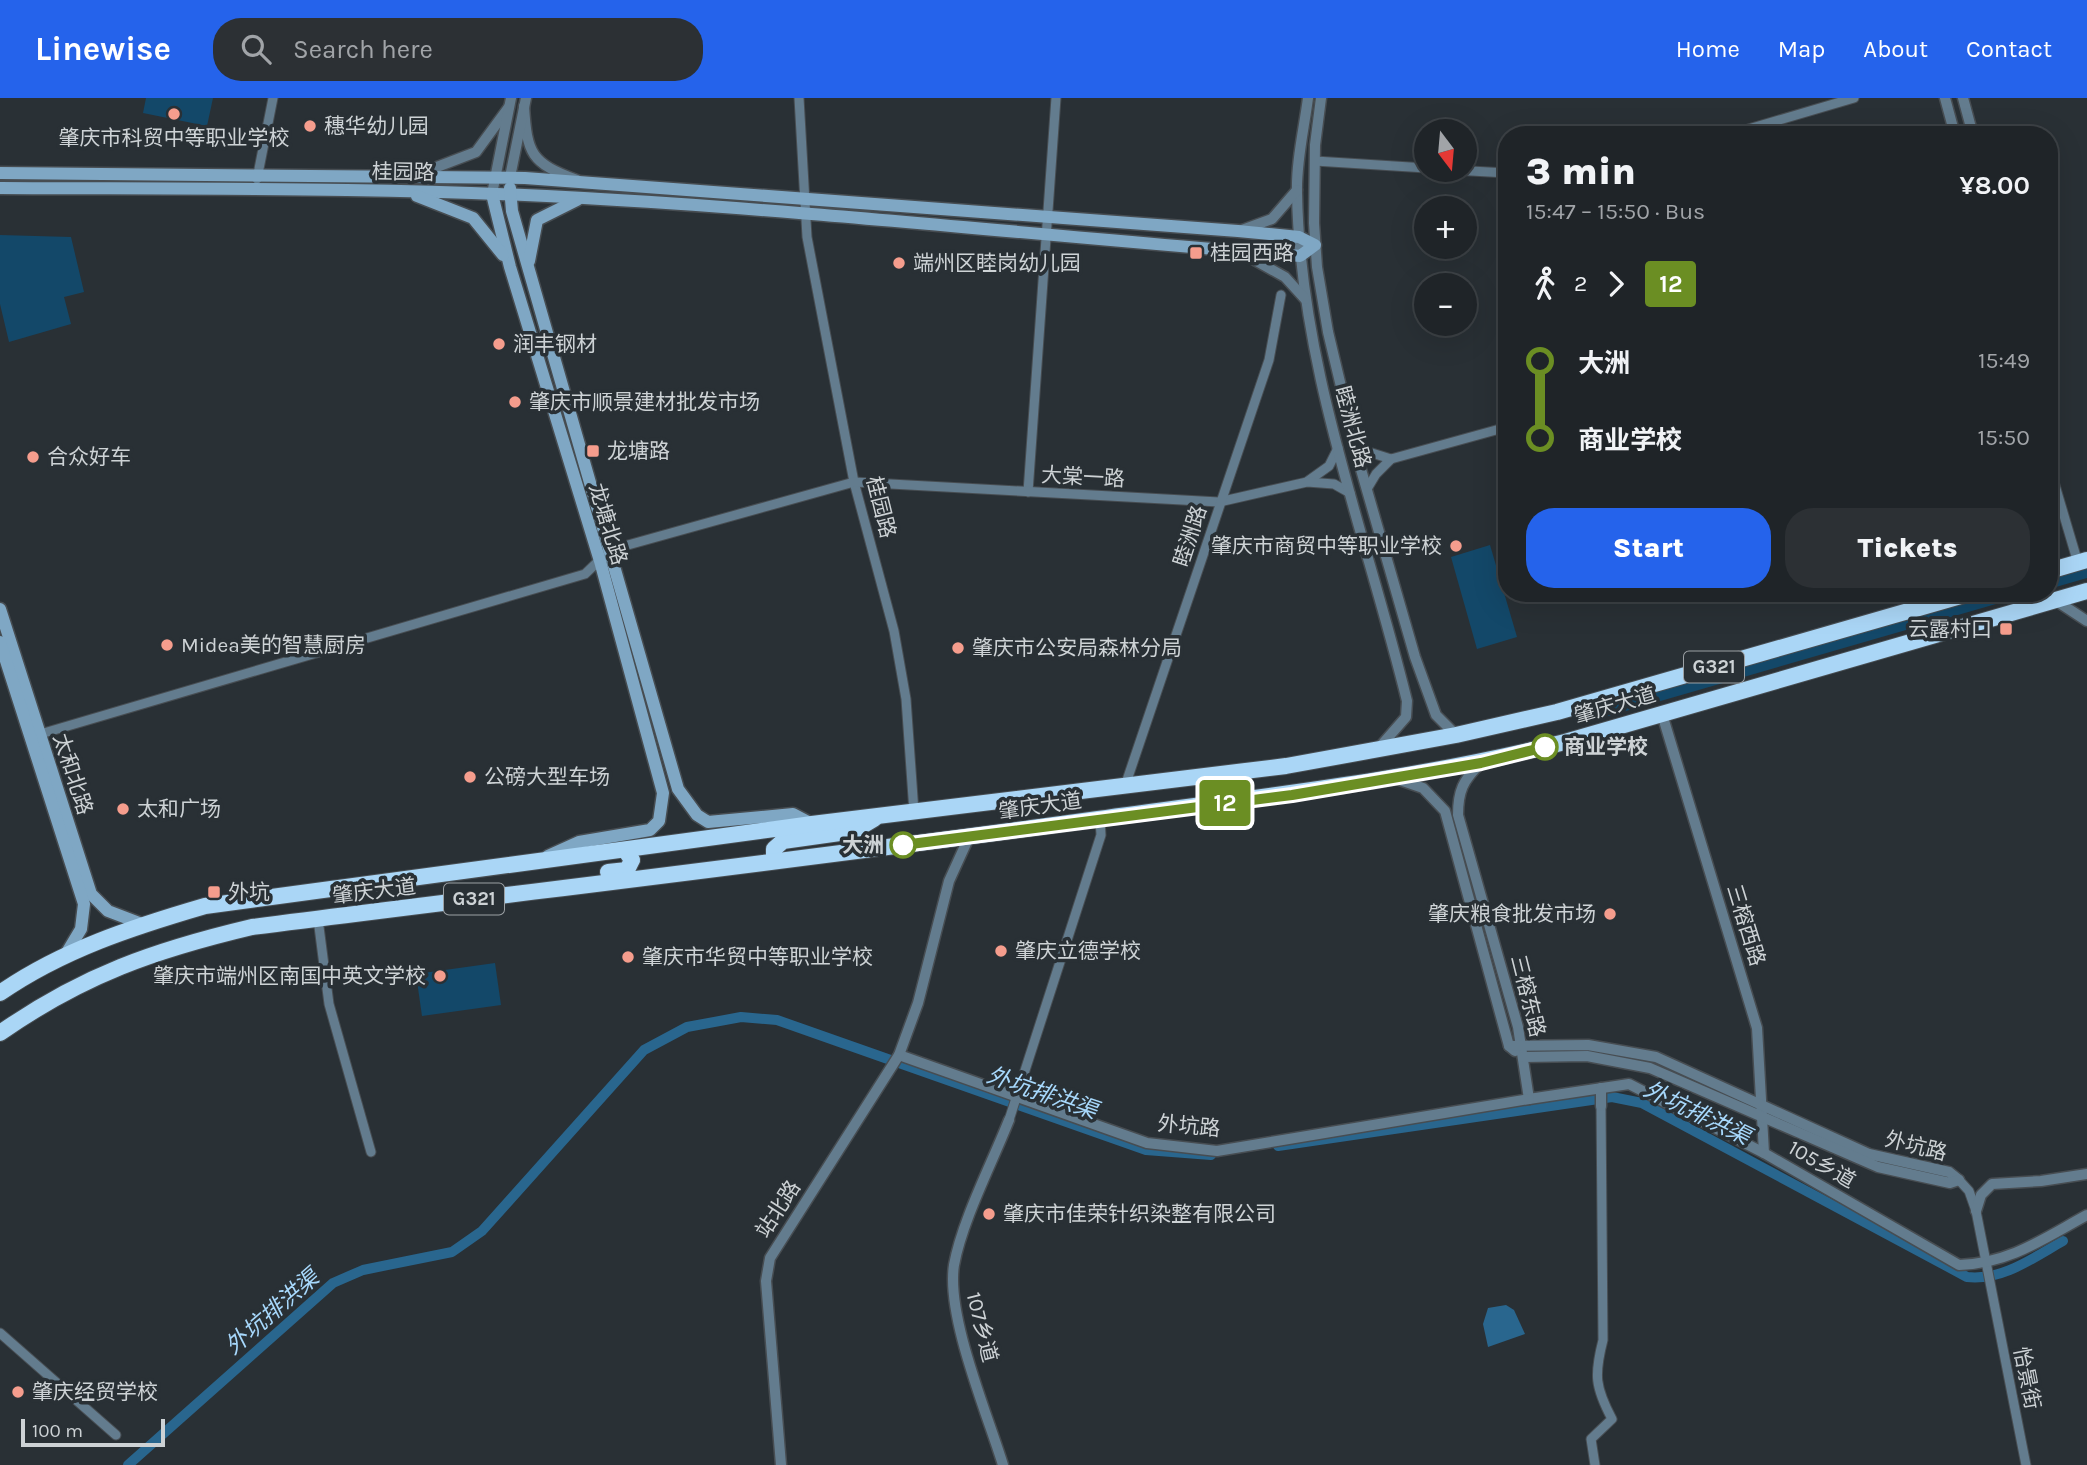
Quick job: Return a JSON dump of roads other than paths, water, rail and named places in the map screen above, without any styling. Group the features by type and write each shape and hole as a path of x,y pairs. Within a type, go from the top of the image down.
{"highway":[{"path":"2058,568 2082,561"},
{"name":"肇庆大道","path":"2058,599 2087,591"},
{"name":"G321","path":"1124,786 1286,766 1456,735 1565,710 1940,602"},
{"name":"肇庆大道","path":"0,1032 42,1003 94,976 176,945 252,927 969,837 1397,779 1481,763 1573,740 2048,602"},
{"path":"1565,710 1573,740"},
{"name":"肇庆大道","path":"0,993 66,954 142,924 205,906 812,824 1124,786"},
{"path":"774,861 774,849 783,841 854,831 879,816"},
{"path":"539,891 566,878 627,870 632,860 625,850"}],"main road":[{"path":"0,173 510,177 803,196 1299,237 1315,245 1300,256"},
{"name":"龙塘北路","path":"510,177 510,195 528,268 678,789 696,814 708,822 793,814 812,824"},
{"name":"桂园路","path":"0,188 401,191 582,198 804,213 1300,256"},
{"path":"401,191 473,218 494,241 510,267"},
{"path":"492,194 510,267"},
{"path":"528,268 537,220 582,198"},
{"name":"龙塘北路","path":"510,267 600,561 663,793 659,821 650,830 579,842 531,863"},
{"name":"太和北路","path":"0,609 84,904 81,929 66,954"},
{"name":"太和北路","path":"0,642 91,894 108,911 142,924"}],"street":[{"path":"254,190 273,98"},
{"name":"桂园路","path":"799,98 804,213 854,482 897,644 906,699 914,812"},
{"path":"1028,492 1056,98"},
{"name":"睦洲北路","path":"1308,98 1297,190 1300,256 1306,300 1338,447 1399,661 1407,701 1406,718 1378,750"},
{"name":"睦洲北路","path":"1321,98 1315,161 1315,245 1328,332 1356,448 1415,657 1436,715 1456,735"},
{"path":"1759,126 1854,98"},
{"path":"1945,98 1953,126"},
{"path":"1963,98 1971,126"},
{"path":"510,177 525,102"},
{"path":"525,102 526,138 534,157 551,170 583,182"},
{"path":"492,194 493,177 510,103"},
{"path":"410,178 476,152 510,103"},
{"path":"1315,161 1414,167"},
{"path":"1477,171 1498,172"},
{"path":"1238,231 1272,219 1297,190"},
{"path":"1240,252 1285,277 1306,300"},
{"name":"睦洲路","path":"1124,786 1269,360 1281,295"},
{"path":"1367,489 1376,474 1391,459 1498,429"},
{"path":"1307,482 1329,466 1338,447"},
{"path":"1356,448 1391,459"},
{"name":"大棠一路","path":"610,550 854,482 1219,502 1307,482"},
{"path":"1307,482 1334,484 1352,494"},
{"path":"2058,491 2082,561"},
{"path":"35,735 585,575 610,550"},
{"path":"2058,602 2087,621"},
{"path":"1399,661 1412,685 1418,683 1415,657"},
{"name":"三榕西路","path":"1662,714 1757,1028 1765,1117 1765,1153"},
{"name":"三榕东路","path":"1481,763 1464,779 1458,795 1458,815 1518,1050"},
{"name":"三榕东路","path":"1397,779 1423,788 1445,811 1518,1050"},
{"path":"1009,1120 1101,835 1100,819"},
{"path":"899,1055 918,1003 949,881 969,837"},
{"path":"318,919 330,1004 371,1152"},
{"name":"外坑路","path":"1518,1050 1588,1045 1656,1057 1869,1154 1949,1172 1959,1180"},
{"path":"1518,1050 1529,1100"},
{"name":"外坑路","path":"1518,1050 1587,1056 1650,1068 1878,1167 1950,1183 1959,1180"},
{"name":"外坑路","path":"899,1055 1147,1143 1217,1151 1529,1100"},
{"name":"站北路","path":"781,1465 765,1281 770,1258 899,1055"},
{"name":"105乡道","path":"1529,1100 1629,1084 1765,1153 1959,1265 1986,1264 2007,1259 2087,1215"},
{"path":"1595,1465 1591,1439 1612,1419 1597,1389 1597,1362 1603,1339 1601,1088"},
{"name":"107乡道","path":"1003,1465 957,1318 952,1288 954,1263 1009,1120"},
{"path":"1976,1212 1981,1195 1992,1184 2041,1181 2087,1174"},
{"name":"怡景街","path":"1959,1180 1969,1191 1976,1212 2026,1465"},
{"path":"2,1337 116,1435"}],"waterway":[{"name":"外坑排洪渠","path":"128,1465 333,1283 363,1270 452,1252 482,1231 644,1050 687,1027 741,1017 777,1020 1146,1150 1211,1155"},
{"name":"外坑排洪渠","path":"1278,1146 1612,1097 1642,1103 1967,1277 2005,1272 2063,1241"}],"place":[{"name":"肇庆市科贸中等职业学校","path":"174,114"},
{"name":"穗华幼儿园","path":"310,126"},
{"name":"桂园西路","path":"1196,253"},
{"name":"端州区睦岗幼儿园","path":"899,263"},
{"name":"润丰钢材","path":"499,344"},
{"name":"肇庆市顺景建材批发市场","path":"515,402"},
{"name":"龙塘路","path":"593,451"},
{"name":"合众好车","path":"33,457"},
{"name":"肇庆市商贸中等职业学校","path":"1456,546"},
{"name":"云露村口","path":"2006,629"},
{"name":"Midea美的智慧厨房","path":"167,645"},
{"name":"肇庆市公安局森林分局","path":"958,648"},
{"name":"商业学校","path":"1545,747"},
{"name":"公磅大型车场","path":"470,777"},
{"name":"太和广场","path":"123,809"},
{"name":"大洲","path":"903,845"},
{"name":"外坑","path":"214,892"},
{"name":"肇庆粮食批发市场","path":"1610,914"},
{"name":"肇庆立德学校","path":"1001,951"},
{"name":"肇庆市华贸中等职业学校","path":"628,957"},
{"name":"肇庆市端州区南国中英文学校","path":"440,976"},
{"name":"肇庆市佳荣针织染整有限公司","path":"989,1214"},
{"name":"肇庆经贸学校","path":"18,1392"}]}
